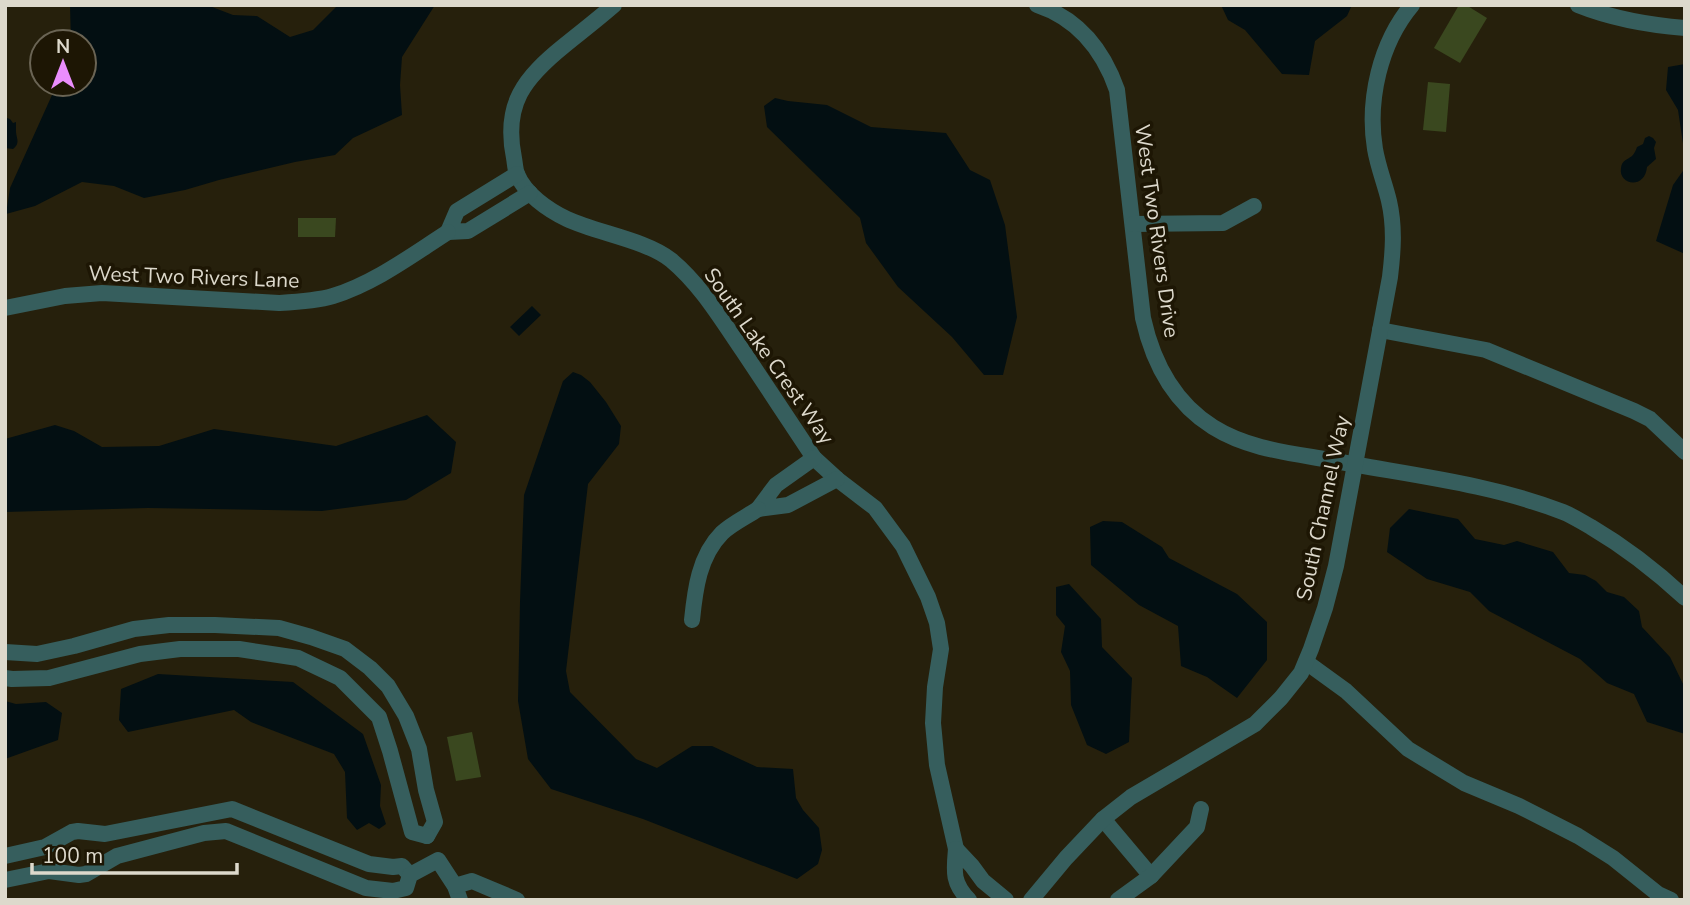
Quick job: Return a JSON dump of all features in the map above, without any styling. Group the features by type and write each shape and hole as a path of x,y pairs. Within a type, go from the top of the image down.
{"street":[{"path":"530,192 517,174 511,144 514,107 521,90 542,63 614,5"},
{"name":"West Two Rivers Drive","path":"1037,5 1066,19 1086,36 1111,72 1117,90 1147,340 1162,374 1182,401 1210,425 1242,442 1495,490 1566,513 1632,554 1685,598"},
{"name":"South Channel Way","path":"1031,900 1103,819 1131,797 1255,724 1282,698 1306,662 1336,566 1392,265 1393,229 1390,205 1375,150 1373,104 1377,79 1388,44 1412,5"},
{"path":"1578,5 1637,23 1685,27"},
{"name":"West Two Rivers Lane","path":"449,232 457,211 517,174"},
{"name":"West Two Rivers Lane","path":"5,308 65,296 102,293 279,303 331,297 377,277 449,232 468,231 530,192"},
{"name":"South Lake Crest Way","path":"530,192 552,211 569,220 642,245 668,257 683,271 707,297 814,458 875,508 903,546 928,597 937,623 941,649 933,723 937,765 956,849 954,875 962,894 969,900"},
{"path":"1133,224 1223,223 1254,206"},
{"path":"1380,330 1486,350 1506,358 1650,419 1685,452"},
{"path":"692,620 695,589 707,554 722,533 758,509 776,485 814,458"},
{"path":"758,509 788,505 837,479"},
{"path":"5,652 37,654 134,629 169,625 278,628 345,649 388,686 406,716 419,748 435,822 427,836"},
{"path":"5,678 48,678 140,654 180,649 239,649 298,658 341,678 379,717 412,832 427,836"},
{"path":"1306,662 1346,691 1408,748 1464,783 1519,806 1578,836 1658,894 1671,900"},
{"path":"5,856 45,847 72,832 105,834 232,808 369,864 402,866 410,875"},
{"path":"1118,900 1151,876 1197,827 1201,808"},
{"path":"1103,819 1151,876"},
{"path":"84,831 96,837 102,849 97,867"},
{"path":"5,880 49,871 86,874 117,856 204,833 226,831 366,888 393,891 406,888 410,875 438,860"},
{"path":"67,835 58,853 62,865 72,873"},
{"path":"427,836 458,893 472,881 517,900"},
{"name":"South Lake Crest Way","path":"956,849 983,881 1006,900"}],"green space":[{"path":"1459,5 1466,5 1487,18 1460,63 1434,48"},
{"path":"1428,82 1450,84 1446,132 1423,130"},
{"path":"298,218 336,218 335,237 298,237"},
{"path":"472,732 481,777 456,781 447,737"}],"shaded area":[{"path":"70,5 207,5 233,15 257,16 290,37 313,30 338,5 435,5 402,57 402,115 353,138 335,155 144,198 114,186 82,182 35,206 6,214 10,188 51,98 98,98 98,28 71,28"},
{"path":"1221,5 1352,5 1347,16 1315,41 1309,75 1282,74 1245,30 1228,20"},
{"path":"1685,64 1685,157 1678,110 1666,90 1668,67"},
{"path":"775,98 827,105 871,127 946,133 970,170 990,180 1005,225 1017,317 1003,375 984,375 952,337 898,287 866,243 860,218 767,127 764,106"},
{"path":"7,118 13,123 16,122 17,143 13,149 5,148"},
{"path":"1649,136 1656,142 1656,159 1647,167 1642,179 1637,182 1627,181 1621,174 1622,163 1632,156"},
{"path":"1685,168 1685,254 1656,241 1673,185"},
{"path":"532,306 541,315 519,336 510,327"},
{"path":"573,372 590,382 621,426 619,444 588,484 566,671 570,692 636,759 657,768 692,746 712,746 757,767 793,769 796,798 819,828 822,850 818,864 797,879 643,819 551,789 528,759 518,701 524,495 563,381"},
{"path":"427,415 456,442 451,473 406,500 322,511 148,508 5,512 5,439 55,425 74,431 102,447 159,446 214,429 336,446"},
{"path":"1409,509 1458,519 1475,539 1504,545 1517,541 1553,552 1569,573 1585,575 1607,592 1624,597 1639,611 1642,627 1670,657 1685,688 1685,734 1647,722 1634,694 1607,683 1580,659 1489,611 1470,592 1427,579 1387,552 1390,528"},
{"path":"1103,521 1122,522 1162,547 1169,558 1237,594 1267,622 1267,660 1237,698 1207,677 1181,666 1178,626 1139,605 1091,565 1090,527"},
{"path":"1069,584 1101,619 1102,647 1132,678 1129,742 1106,754 1087,745 1071,705 1070,671 1061,652 1065,626 1056,615 1056,587"},
{"path":"158,674 293,682 363,734 381,785 380,806 386,824 379,829 369,823 357,830 347,818 345,772 334,754 251,722 234,710 128,732 119,720 121,689"},
{"path":"5,701 16,704 46,702 62,713 58,740 5,759"}]}
